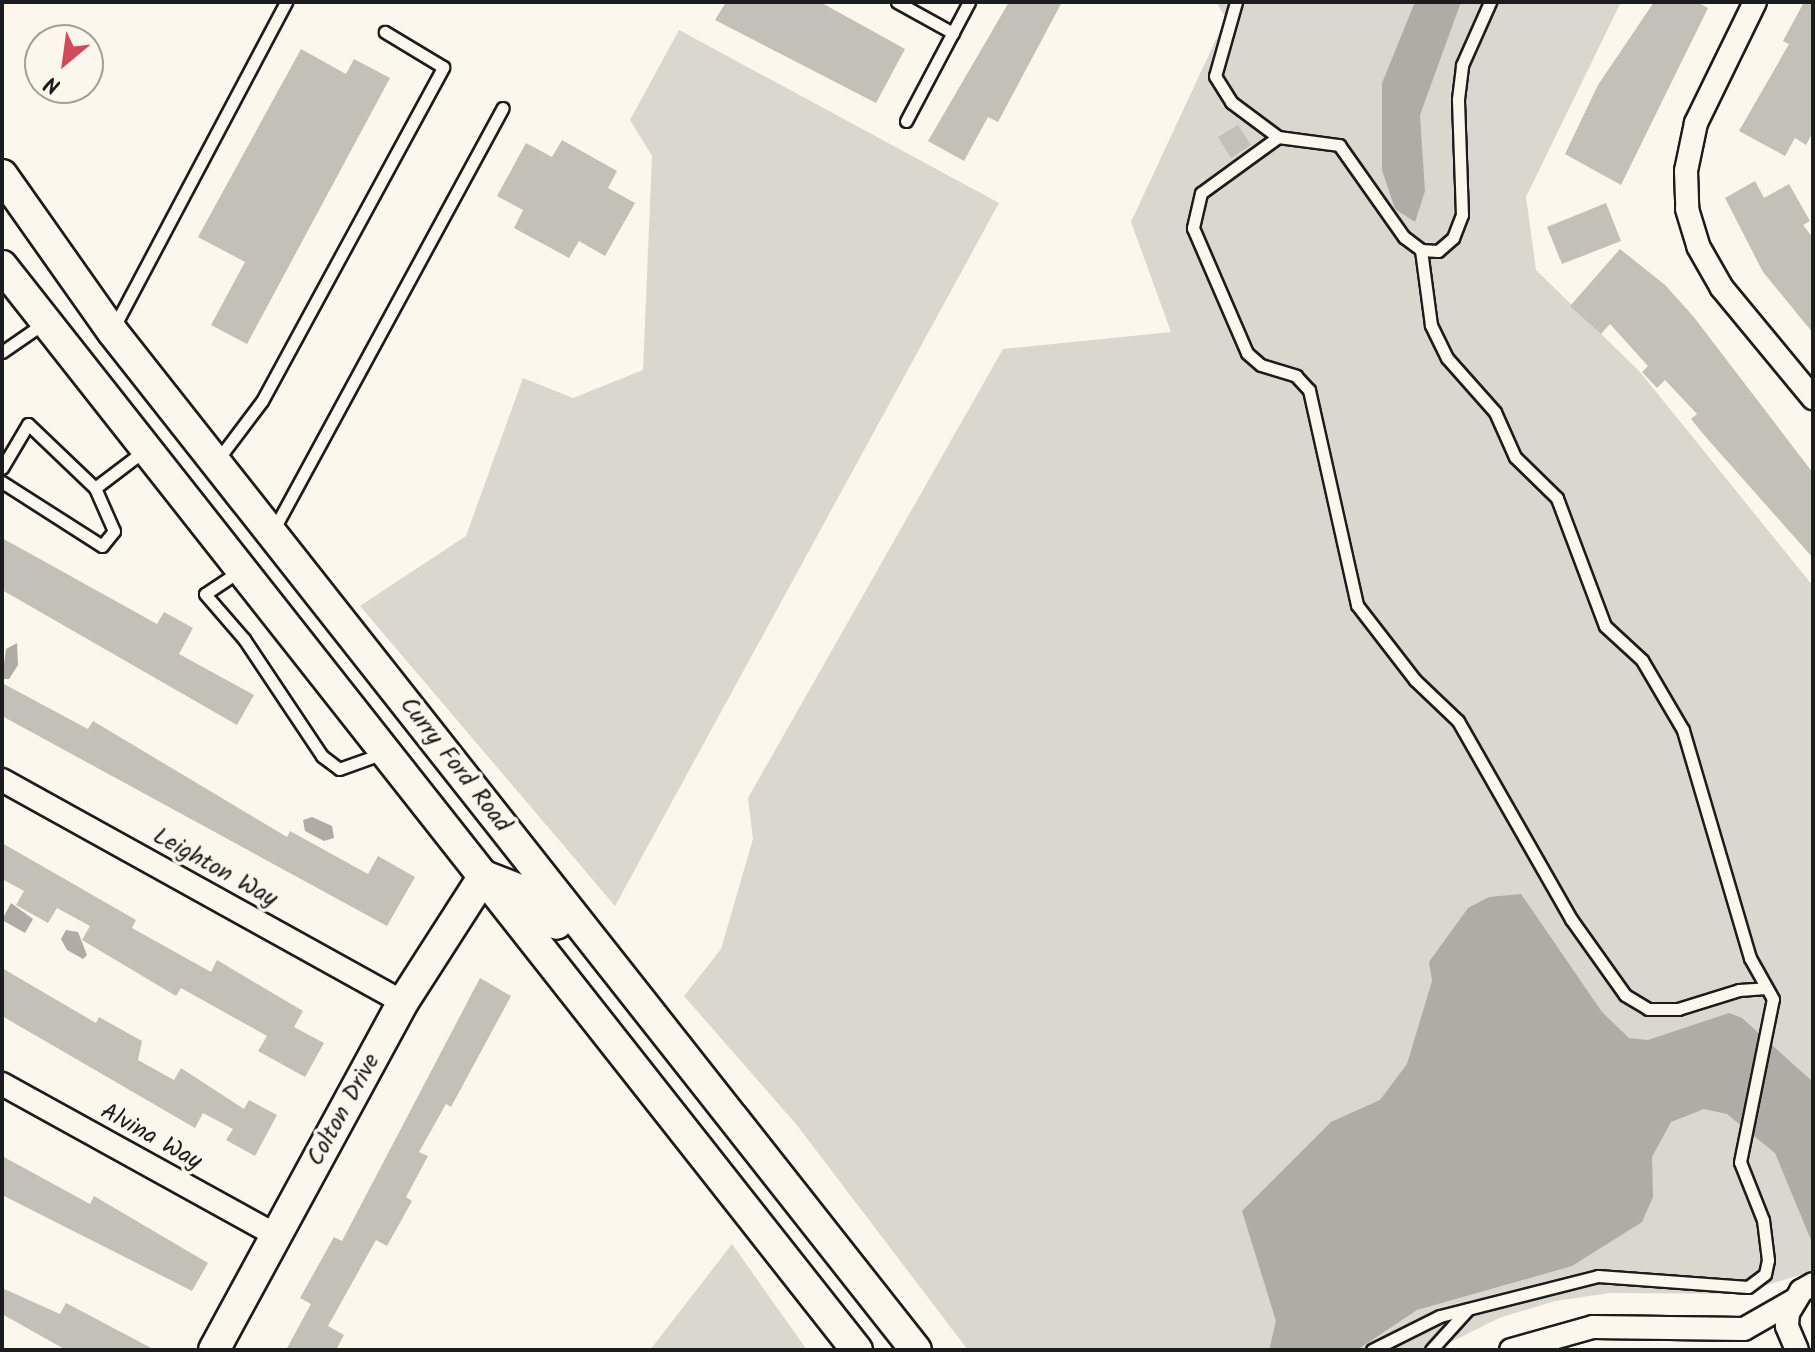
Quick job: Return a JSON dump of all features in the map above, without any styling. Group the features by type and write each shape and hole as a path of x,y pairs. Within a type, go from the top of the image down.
{"main road":[{"name":"Curry Ford Road","path":"2,175 112,331 916,1350"},
{"name":"Curry Ford Road","path":"2,266 857,1350"},
{"path":"181,494 224,525 464,824 477,830 501,824"},
{"path":"484,876 512,884 539,902 805,1237 850,1266"},
{"name":"Colton Drive","path":"214,1350 403,1002 484,876"}],"street":[{"path":"1755,2 1696,123 1686,171 1687,209 1698,246 1722,288 1813,398"},
{"name":"Leighton Way","path":"2,780 403,1002"},
{"name":"Alvina Way","path":"2,1084 276,1235"},
{"path":"1511,1350 1593,1327 1744,1329 1793,1301 1813,1284"},
{"path":"1793,1301 1787,1326 1797,1350 1813,1343"}],"lane":[{"path":"112,331 286,2"},
{"path":"897,2 953,33"},
{"path":"906,121 969,2"},
{"path":"1236,2 1215,76 1247,118 1278,137 1339,145 1404,237 1421,250 1438,251 1453,238 1462,215 1458,99 1462,65 1490,2"},
{"path":"216,462 262,401 443,67 385,32"},
{"path":"272,533 503,108"},
{"path":"1278,137 1201,193 1193,228 1247,353 1261,365 1296,376 1309,390 1357,605 1415,680 1458,721 1571,919 1625,995 1648,1009 1678,1009 1739,990 1766,988"},
{"path":"1372,1350 1398,1333 1468,1309 1598,1276 1684,1280 1728,1288 1754,1284 1768,1267 1768,1243 1742,1170 1742,1147 1772,1019 1773,999 1750,958 1683,730 1642,660 1605,626 1557,498 1515,457 1495,412 1447,358 1431,325 1421,250"},
{"path":"2,352 45,322"},
{"path":"2,468 28,424 95,488 114,531 102,546 2,482"},
{"path":"95,488 146,450"},
{"path":"241,570 205,594 244,639 322,756 339,769 386,752"},
{"path":"1431,1350 1468,1309"}],"shaded area":[{"path":"1216,2 1621,2 1526,197 1536,270 1640,372 1813,586 1813,1271 1738,1294 1610,1293 1555,1301 1499,1318 1435,1350 968,1350 796,1124 684,996 721,949 753,839 748,798 1003,349 1171,332 1131,222 1226,18"},
{"path":"1415,2 1461,2 1420,115 1425,191 1415,222 1395,209 1382,170 1382,83"},
{"path":"679,30 999,203 615,906 360,606 466,536 523,378 573,398 643,370 652,156 630,120"},
{"path":"17,643 18,665 9,679 2,679 6,649"},
{"path":"312,817 332,826 334,838 324,841 305,831 303,820"},
{"path":"1521,894 1602,1012 1629,1038 1648,1040 1729,1013 1742,1018 1813,1082 1813,1245 1775,1153 1727,1114 1704,1109 1671,1122 1652,1157 1653,1197 1642,1222 1572,1266 1417,1310 1357,1350 1269,1350 1276,1321 1242,1211 1331,1122 1380,1100 1407,1064 1432,981 1429,962 1468,908 1489,897"},
{"path":"11,903 33,919 25,933 2,920"},
{"path":"66,930 78,932 87,955 83,959 67,950 61,939"},
{"path":"732,1244 807,1350 650,1350"}],"building":[{"path":"726,2 820,2 905,49 876,103 715,20"},
{"path":"1009,2 1062,2 998,122 988,117 964,161 928,141"},
{"path":"1654,2 1697,2 1708,8 1621,185 1565,154 1598,85"},
{"path":"1804,2 1813,2 1813,132 1806,145 1795,138 1785,156 1739,131 1789,44 1783,41"},
{"path":"301,49 346,74 354,59 390,78 247,344 211,325 245,262 198,237"},
{"path":"1238,125 1251,145 1231,158 1218,137"},
{"path":"562,140 617,171 608,188 635,203 605,256 579,241 569,258 514,228 523,210 497,196 526,143 552,157"},
{"path":"1755,181 1764,198 1789,184 1810,221 1803,225 1813,238 1813,333 1763,272 1725,198"},
{"path":"1606,203 1621,241 1562,264 1547,227"},
{"path":"1620,249 1665,285 1693,316 1813,473 1813,558 1704,435 1691,419 1697,414 1665,380 1657,388 1642,372 1648,366 1610,324 1601,334 1570,306"},
{"path":"2,538 157,624 164,612 193,628 179,654 254,695 237,725 2,590"},
{"path":"2,683 88,729 93,721 287,837 290,831 368,874 378,856 415,877 387,926 2,716"},
{"path":"2,843 136,920 132,928 211,972 217,960 303,1011 294,1027 324,1043 305,1077 258,1051 267,1036 181,988 176,996 82,940 90,926 57,908 48,923 16,905 24,891 2,879"},
{"path":"2,968 96,1023 99,1017 142,1041 138,1060 174,1080 181,1068 244,1109 249,1100 277,1115 255,1156 226,1140 233,1129 203,1113 195,1128 2,1016"},
{"path":"480,978 511,996 451,1107 446,1104 419,1152 428,1156 406,1197 412,1201 387,1246 376,1240 328,1326 344,1335 336,1350 286,1350 311,1304 300,1298 334,1237 342,1241"},
{"path":"2,1156 90,1204 94,1196 208,1263 192,1291 2,1195"},
{"path":"2,1288 60,1314 66,1303 155,1350 66,1350 2,1314"}]}
